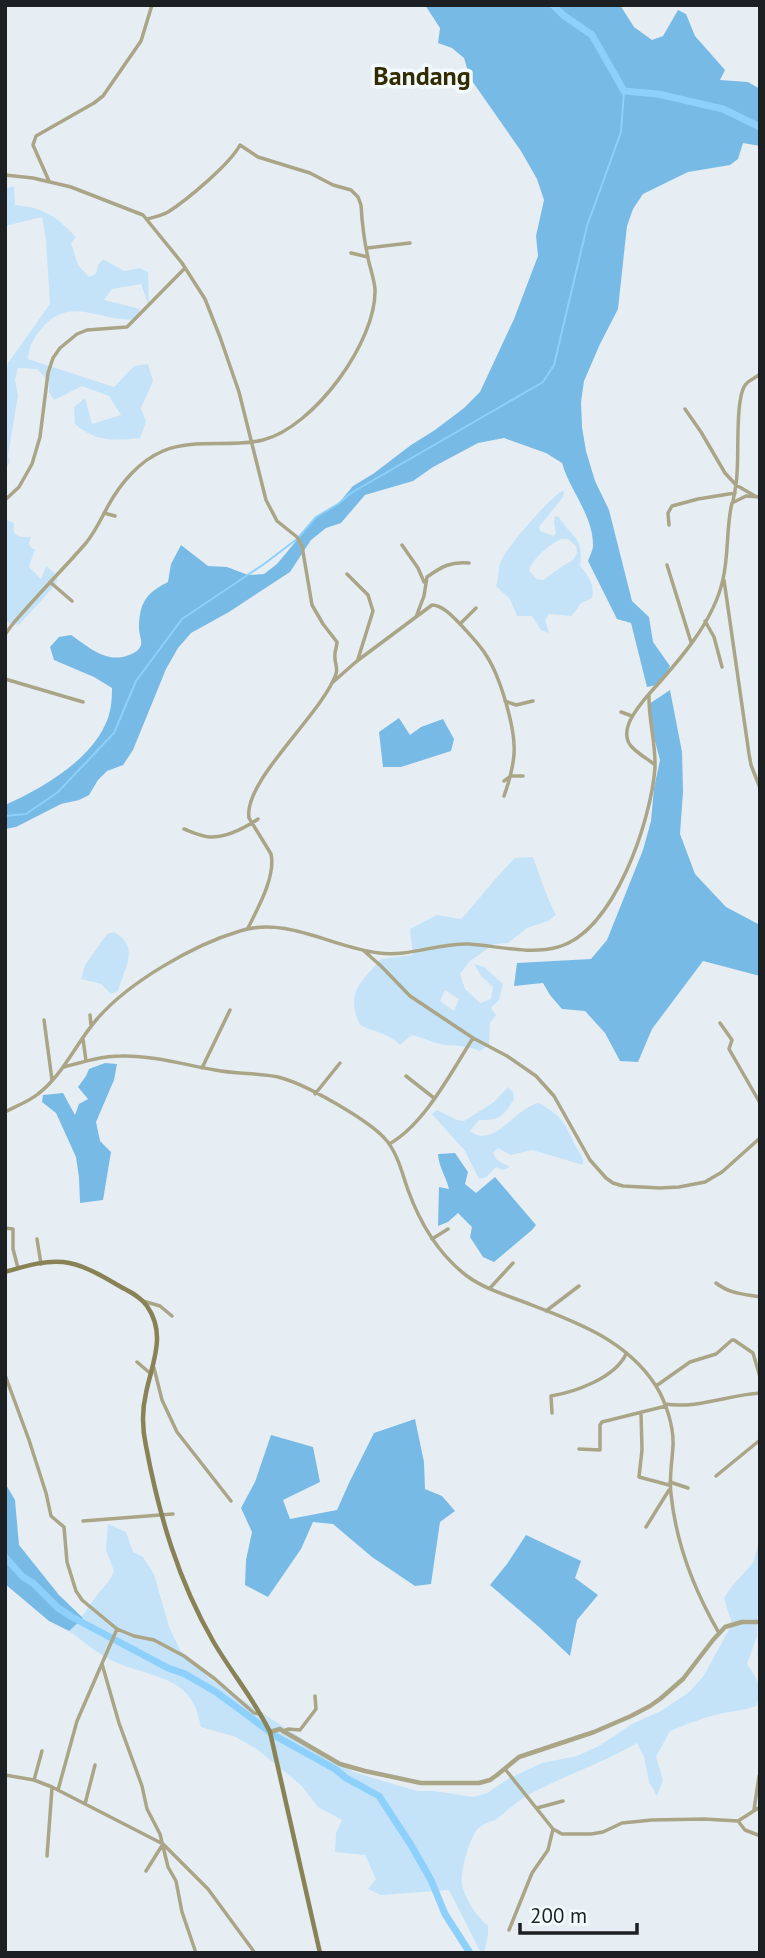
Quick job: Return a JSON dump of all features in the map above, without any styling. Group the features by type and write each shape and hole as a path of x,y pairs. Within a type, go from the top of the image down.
{"main road":[{"path":"5,1272 65,1262 78,1266 144,1301 154,1318 158,1346 146,1391 143,1428 160,1515 201,1618 222,1657 261,1714 270,1732 320,1953"}],"street":[{"path":"49,181 33,145 36,136 103,96 141,41 152,5"},
{"path":"5,635 89,539 121,487 147,459 164,450 180,446 253,442 267,439 285,430 304,418 336,382 359,347 371,318 375,289 366,248 361,205 354,193 310,173 258,157 240,145 231,158 173,208 158,217 147,219"},
{"path":"5,175 49,181 143,215 185,268 205,299 220,337 253,442 266,500 277,521 297,537 302,546 312,605 337,642 337,673 320,705 271,765 255,792 248,811 251,824 271,853 272,860 264,894 248,928"},
{"path":"366,248 410,243"},
{"path":"351,253 368,257"},
{"path":"5,500 19,487 32,464 40,437 50,363 60,348 77,334 87,330 127,327 185,268"},
{"path":"655,764 628,743 629,724 649,694 672,669 717,600 724,577 729,517 736,485 742,394 745,385 760,374"},
{"path":"685,409 725,473 736,485 757,496"},
{"path":"669,525 668,513 672,506 735,493"},
{"path":"732,503 746,496 757,496"},
{"path":"104,513 115,516"},
{"path":"401,545 418,568 425,584"},
{"path":"415,618 424,596 427,577 445,565 455,562 469,563"},
{"path":"667,565 691,642"},
{"path":"347,574 368,595 373,611 357,661"},
{"path":"724,577 749,754 760,788"},
{"path":"50,582 72,601"},
{"path":"331,684 357,661 432,605 436,605 460,624 487,656 505,701 515,751 505,796"},
{"path":"460,624 476,608"},
{"path":"705,621 722,667"},
{"path":"5,678 83,702"},
{"path":"5,1111 39,1094 105,1011 145,977 213,941 248,928 289,929 379,953 468,944 493,948 543,949 571,943 595,920 627,871 645,817 655,764 649,694"},
{"path":"505,701 516,705 533,701"},
{"path":"621,712 632,716"},
{"path":"504,781 511,775 523,776"},
{"path":"184,829 214,837 229,834 258,819"},
{"path":"362,950 410,996 536,1076 554,1096 590,1160 613,1183 660,1188 705,1182 722,1172 760,1138"},
{"path":"202,1068 230,1010"},
{"path":"90,1015 91,1027"},
{"path":"44,1020 52,1080"},
{"path":"720,1023 732,1040 729,1049 760,1103"},
{"path":"389,1144 411,1128 474,1038"},
{"path":"83,1039 86,1062"},
{"path":"62,1067 124,1056 282,1078 306,1088 368,1124 389,1144 425,1230 467,1276 596,1332 626,1353 656,1386 665,1405 673,1439 669,1485 685,1562 719,1633"},
{"path":"316,1094 340,1063"},
{"path":"406,1076 434,1098"},
{"path":"5,1228 13,1229 13,1249 18,1268"},
{"path":"432,1239 448,1229"},
{"path":"37,1239 41,1264"},
{"path":"490,1288 513,1263"},
{"path":"716,1283 734,1293 760,1297"},
{"path":"547,1311 579,1286"},
{"path":"144,1301 160,1306 172,1316"},
{"path":"656,1386 690,1362 716,1354 732,1340 753,1353 760,1377"},
{"path":"552,1413 551,1396 595,1381 618,1366 626,1353"},
{"path":"137,1362 151,1374"},
{"path":"153,1367 162,1400 177,1432 230,1500"},
{"path":"5,1375 29,1440 51,1516 64,1527 65,1556 76,1591 82,1600 117,1629 154,1640 184,1656 254,1713 261,1714"},
{"path":"579,1449 600,1450 602,1422 665,1405 694,1404 741,1394 760,1393"},
{"path":"642,1413 639,1477 688,1488"},
{"path":"716,1476 760,1440"},
{"path":"646,1527 669,1485"},
{"path":"83,1521 173,1514"},
{"path":"270,1732 280,1729 340,1764 365,1772 421,1783 479,1783 490,1780 519,1757 594,1732 650,1706 683,1679 719,1633 732,1624 760,1622"},
{"path":"58,1790 78,1721 117,1629"},
{"path":"102,1664 147,1809 156,1825 168,1867 176,1881 182,1912 197,1953"},
{"path":"283,1731 300,1730 316,1709 315,1696"},
{"path":"34,1780 42,1751"},
{"path":"85,1804 95,1765"},
{"path":"505,1769 553,1829 562,1833 591,1834 603,1832 615,1825 645,1821 738,1821 760,1807"},
{"path":"5,1775 34,1780 52,1787 163,1844 208,1889 255,1953"},
{"path":"754,1810 759,1776"},
{"path":"47,1856 52,1787"},
{"path":"537,1808 563,1801"},
{"path":"738,1821 745,1830 758,1835"},
{"path":"509,1930 532,1873 548,1850 553,1829"},
{"path":"146,1871 163,1844"}],"shaded area":[{"path":"425,5 620,5 634,27 652,40 663,36 678,10 686,14 695,36 725,70 720,80 748,82 760,89 760,146 743,143 738,159 730,165 688,172 643,194 633,209 627,226 618,309 584,381 581,402 586,451 595,481 609,510 632,601 649,617 653,642 670,666 666,674 662,681 647,687 631,623 617,619 588,561 593,545 592,534 562,463 546,453 504,438 478,443 413,481 365,495 341,523 326,528 311,540 290,572 191,633 178,648 166,669 133,750 123,765 107,771 89,795 61,804 16,827 5,829 5,805 48,782 75,762 97,738 109,716 112,688 54,660 50,647 59,637 71,635 105,656 121,657 134,653 141,645 139,629 142,606 154,590 168,582 171,564 181,545 208,566 227,567 248,575 264,574 277,564 316,517 338,504 353,486 464,408 480,392 514,319 538,256 536,236 544,200 537,179 521,151 470,78 464,58 452,48 438,43 440,28"},
{"path":"14,186 15,205 49,214 76,237 71,243 78,265 89,277 96,274 103,259 124,271 140,268 148,272 149,307 141,284 112,289 104,300 140,309 136,319 111,318 75,311 64,313 52,318 41,329 30,346 28,359 114,387 134,366 148,364 153,381 141,408 146,422 140,438 106,439 90,434 75,424 74,407 85,398 92,424 121,415 109,396 82,386 54,400 49,392 49,381 37,369 18,368 15,380 18,395 8,456 10,461 5,470 5,386 8,363 50,304 42,217 5,226 5,189"},
{"path":"563,490 563,497 539,527 540,531 554,536 555,516 559,517 579,543 580,566 590,580 593,593 592,598 581,603 572,616 549,614 545,620 549,633 541,630 532,616 517,616 510,599 496,586 503,557 528,524","holes":["561,539 568,539 576,546 577,553 573,560 543,580 536,579 529,570 534,561"]},
{"path":"5,519 14,523 15,534 31,537 29,544 35,549 29,567 41,579 46,566 57,575 57,581 44,598 20,624 12,625 5,620"},
{"path":"670,690 682,752 680,834 695,874 726,907 760,925 760,976 703,961 652,1029 638,1062 620,1061 605,1033 585,1011 562,1009 543,983 514,986 517,963 591,959 607,940 643,850 651,821 660,760 649,704"},
{"path":"399,718 410,735 421,727 443,719 454,739 451,751 401,767 383,767 379,732"},
{"path":"533,857 556,915 548,921 527,928 508,943 494,944 470,961 460,974 465,989 480,1003 491,999 493,987 482,977 474,964 484,967 503,984 499,1000 491,1008 496,1015 490,1023 489,1045 480,1051 464,1046 440,1044 412,1035 400,1045 386,1035 360,1025 354,1004 357,989 381,959 413,955 410,929 437,915 461,919 515,858","holes":["445,990 459,999 454,1011 440,1001"]},
{"path":"114,932 127,944 129,951 118,991 111,994 101,984 81,979 85,965 107,934"},
{"path":"105,1063 117,1064 114,1080 96,1122 100,1141 111,1152 103,1200 80,1203 76,1157 56,1113 42,1102 43,1095 63,1093 75,1115 79,1104 88,1099 78,1087 89,1069"},
{"path":"508,1087 513,1092 514,1099 507,1110 492,1120 479,1120 470,1131 487,1135 539,1103 564,1124 582,1157 583,1165 532,1150 511,1155 498,1148 493,1153 497,1160 510,1167 502,1170 496,1167 486,1177 479,1179 465,1151 432,1114 437,1110 464,1121 494,1102"},
{"path":"455,1153 468,1172 465,1184 476,1193 495,1177 536,1225 494,1262 483,1257 470,1237 472,1227 458,1213 438,1226 439,1187 449,1189 438,1154"},
{"path":"415,1419 424,1462 425,1489 442,1496 455,1511 440,1522 431,1584 415,1586 372,1557 333,1524 313,1522 301,1549 268,1597 245,1585 246,1560 252,1532 241,1508 255,1482 271,1435 313,1447 320,1482 283,1500 290,1519 337,1510 374,1433"},
{"path":"5,1483 15,1500 19,1545 59,1595 83,1618 69,1631 49,1621 5,1584"},
{"path":"108,1524 126,1532 133,1552 143,1557 154,1574 169,1627 180,1650 210,1679 353,1772 417,1791 473,1797 487,1793 508,1779 542,1763 577,1756 599,1746 688,1693 703,1677 732,1624 724,1598 753,1563 760,1539 760,1614 757,1617 757,1636 747,1664 758,1684 758,1700 756,1706 723,1713 670,1731 656,1757 663,1780 657,1796 649,1782 644,1757 637,1743 530,1794 478,1829 468,1849 462,1884 468,1901 488,1926 484,1953 481,1953 449,1890 381,1895 368,1889 376,1879 365,1855 335,1852 336,1833 342,1820 318,1807 301,1785 258,1750 236,1737 201,1727 197,1710 181,1688 170,1681 109,1659 69,1631 108,1583 114,1571 106,1550"},
{"path":"526,1535 581,1561 575,1578 598,1595 577,1620 570,1656 490,1585"}],"waterway":[{"path":"553,5 592,35 624,91 658,94 723,109 760,127"},
{"path":"5,816 26,814 58,792 114,733 136,681 182,619 264,564 297,539 316,517 351,493 543,382 554,365 587,226 621,132 624,91"},
{"path":"5,1557 23,1577 72,1617 216,1692 277,1737 379,1796 411,1845 431,1880 445,1914 470,1953"}],"district":[{"name":"Bandang","path":"422,75"}]}
